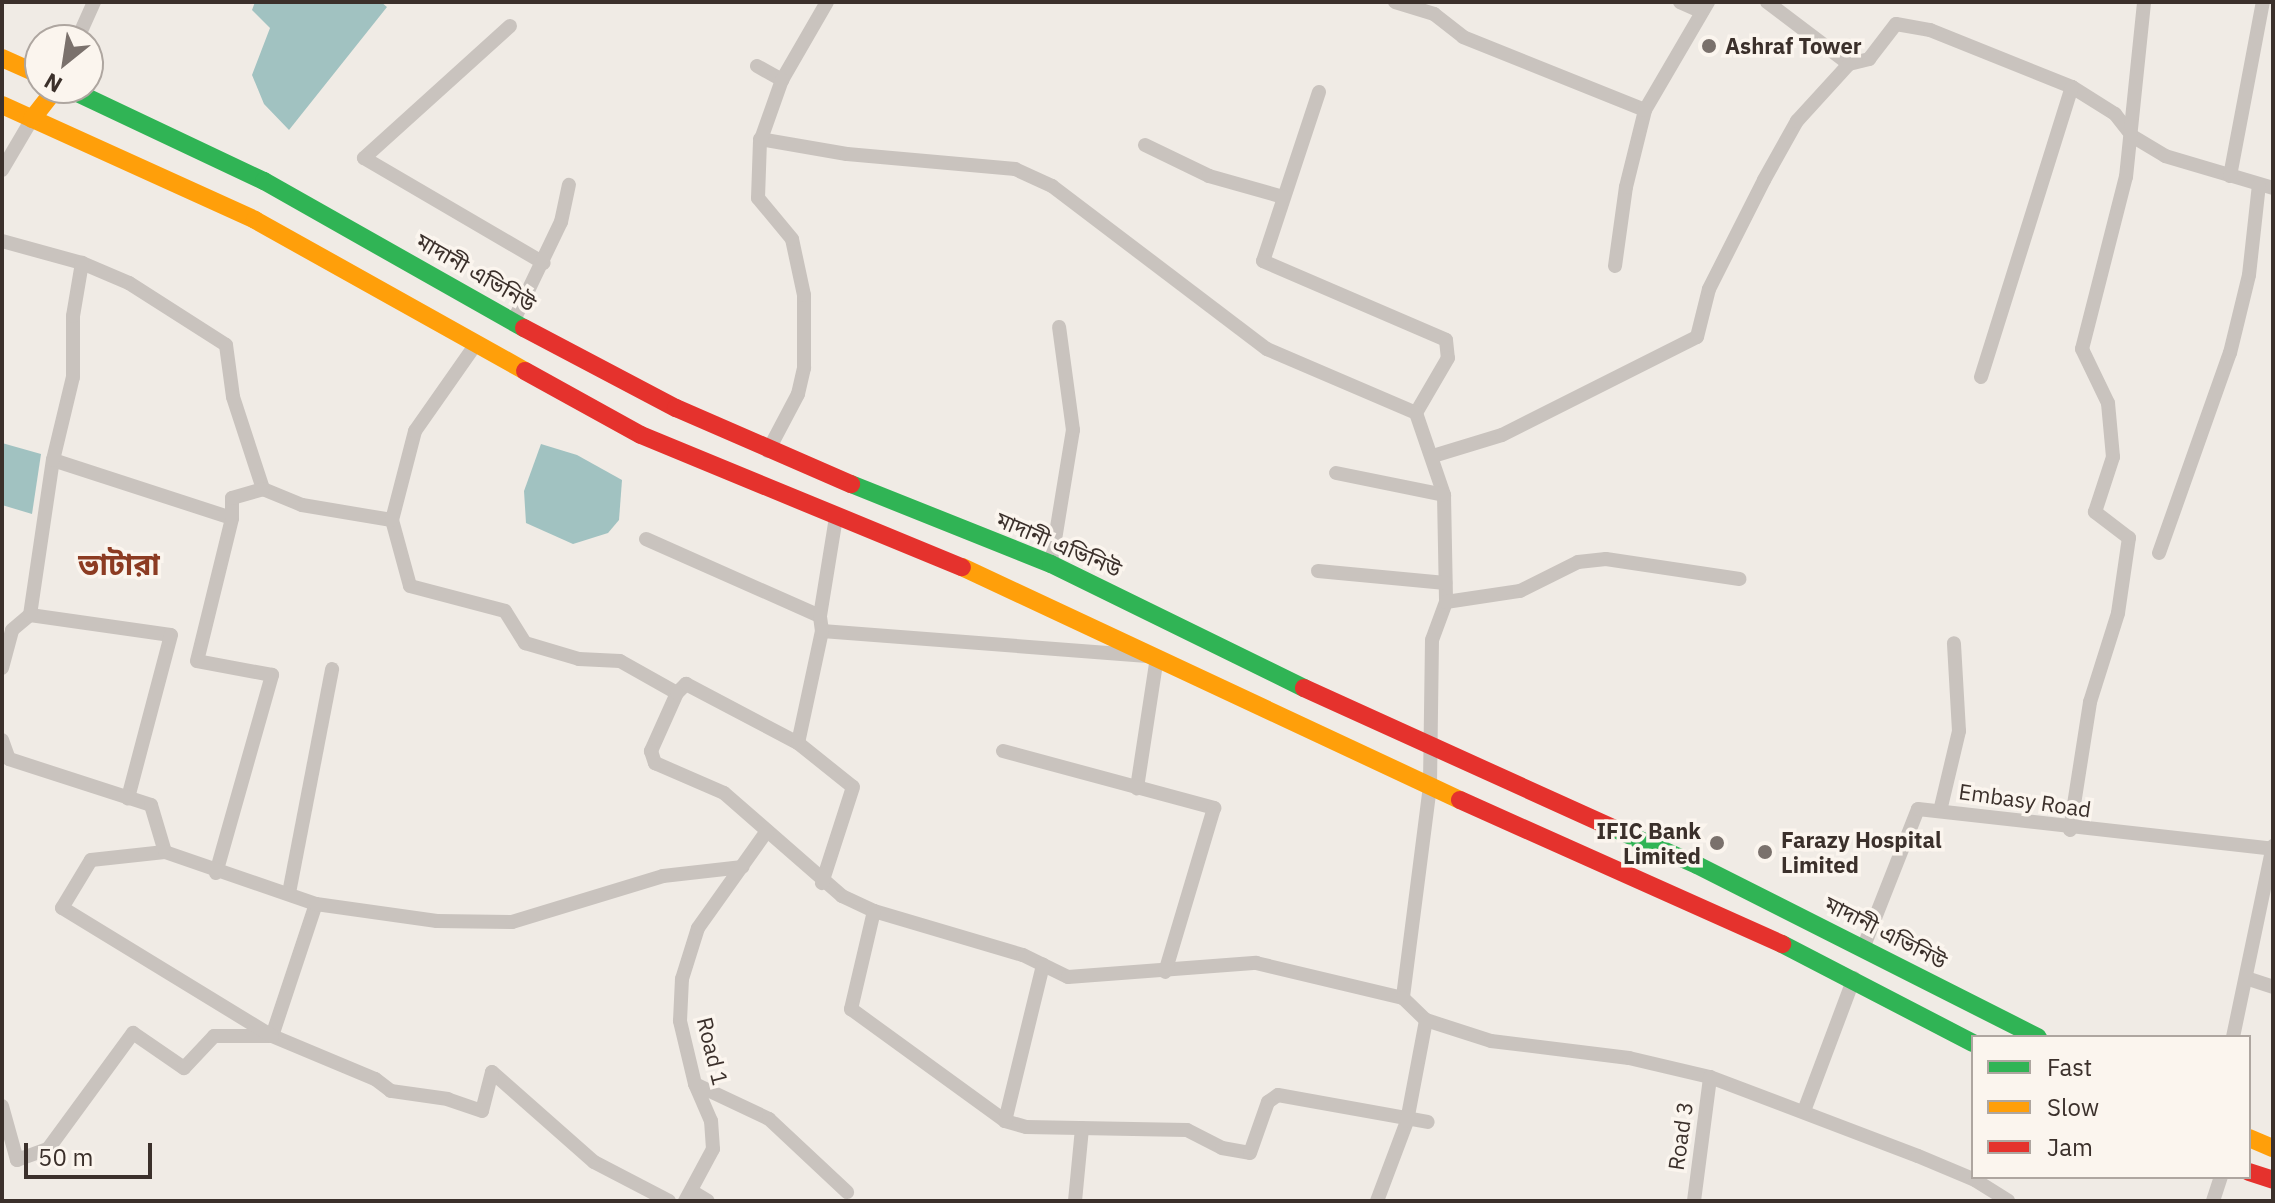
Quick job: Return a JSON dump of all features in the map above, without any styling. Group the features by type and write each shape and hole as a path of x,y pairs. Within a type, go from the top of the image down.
{"main road":[{"path":"2,58 24,68"},
{"path":"32,119 44,104"},
{"name":"মাদানী এভিনিউ","path":"101,104 264,181 590,366 768,451 1051,564 1432,750 1604,823 1864,946 2034,1035"},
{"path":"2,105 255,220 621,426 1010,587 1430,786 1854,978 1971,1042"},
{"path":"2251,1139 2273,1148"},
{"path":"2251,1173 2273,1180"}],"street":[{"path":"84,24 94,2"},
{"path":"768,451 798,394 804,368 804,295 792,239 758,198 760,139 782,80 827,2"},
{"path":"1395,2 1434,14 1463,37 1645,110"},
{"path":"1615,266 1626,187 1645,110 1705,7 1680,2"},
{"path":"1767,2 1849,64 1862,65 1887,29 1906,24 2072,87 2115,114 2132,136 2165,156 2266,187 2230,353 2159,553"},
{"path":"2070,830 2090,702 2118,613 2129,538 2095,512 2113,457 2108,403 2082,349 2112,246 2132,136 2144,2"},
{"path":"2230,176 2263,2"},
{"path":"510,26 364,158 544,263"},
{"path":"1433,456 1502,435 1697,337 1709,289 1764,180 1797,121 1849,64"},
{"path":"757,66 782,80"},
{"path":"1981,377 2072,87"},
{"path":"1319,92 1263,261 1446,340 1448,358 1416,413"},
{"path":"3,166 32,119"},
{"path":"760,139 847,154 1015,169 1052,186 1267,349 1416,413 1444,495 1446,602 1432,640 1430,786 1403,998"},
{"path":"1145,145 1209,176 1283,197"},
{"path":"513,322 544,263 569,185"},
{"path":"2,241 82,263 172,307 226,345 233,397 263,489"},
{"path":"30,615 53,460 73,377 73,316 82,263"},
{"path":"1051,564 1073,430 1059,327"},
{"path":"476,344 415,431 392,520 410,586 505,611 525,643 579,659 620,661 677,693"},
{"path":"53,460 232,518"},
{"path":"1336,473 1444,495"},
{"path":"216,873 272,675 197,661 232,518 232,498 263,489 302,505 392,520"},
{"path":"798,743 821,624 836,517"},
{"path":"646,539 821,624 1157,657 1137,788"},
{"path":"1446,602 1520,591 1578,562 1606,559 1740,579"},
{"path":"1318,571 1445,583"},
{"path":"2,668 7,627 30,615 171,635 128,798"},
{"path":"1940,811 1959,731 1954,643"},
{"path":"289,893 332,669"},
{"path":"822,883 853,787 798,743 686,684 677,693 651,751 655,763 724,793 822,883 874,911 1043,965 1068,977 1256,963 1403,998 1426,1020 1491,1041 1629,1058 1710,1077 1971,1178"},
{"path":"2,740 9,759 151,805 165,852"},
{"path":"1003,751 1214,808 1165,972"},
{"name":"Embasy Road","path":"1864,946 1902,837 1918,809 2070,830 2273,848"},
{"name":"Road 1","path":"689,1196 713,1149 711,1121 695,1084 680,1021 682,979 698,928 767,831"},
{"path":"2234,1035 2249,979 2273,848"},
{"path":"669,1201 594,1162 492,1072 482,1111 448,1099 391,1091 361,1073 272,1036 62,908 91,860 165,852 216,873 289,893 316,904 437,921 512,922 663,876 742,867"},
{"path":"272,1036 316,904"},
{"path":"874,911 851,1009 1005,1121 1082,1128 1187,1130 1222,1148 1250,1153 1268,1102 1278,1095 1407,1121 1428,1122"},
{"path":"1005,1121 1043,965"},
{"path":"1804,1111 1854,978"},
{"path":"2249,979 2273,987"},
{"path":"1377,1201 1407,1121 1426,1020"},
{"path":"2,1106 17,1160 48,1149 133,1033 184,1068 214,1036 272,1036"},
{"name":"Road 3","path":"1694,1201 1710,1077"},
{"path":"695,1084 769,1119 847,1192"},
{"path":"1075,1201 1082,1128"},
{"path":"1973,1179 2008,1201"},
{"path":"2213,1201 2220,1179"},
{"path":"689,1196 708,1201"}],"water":[{"path":"255,2 381,2 387,7 289,130 264,104 252,75 270,28 252,10"},
{"path":"2,443 41,454 32,514 2,505"},
{"path":"541,444 577,455 622,480 619,520 608,533 573,544 526,523 524,491"}],"traffic: fast":[{"path":"101,104 264,181 524,328"},
{"path":"851,484 1051,564 1304,688"},
{"path":"1613,828 1697,865 2034,1035"},
{"path":"1782,944 1971,1042"}],"traffic: slow":[{"path":"2,58 24,68"},
{"path":"32,119 44,104"},
{"path":"2,105 255,220 525,371"},
{"path":"962,567 1460,800"},
{"path":"2251,1139 2273,1148"}],"traffic: jam":[{"path":"524,328 676,408 851,484"},
{"path":"525,371 641,435 962,567"},
{"path":"1304,688 1613,828"},
{"path":"1460,800 1782,944"},
{"path":"2251,1173 2273,1180"}],"place":[{"name":"Ashraf Tower","path":"1709,46"},
{"name":"IFIC Bank Limited","path":"1717,843"},
{"name":"Farazy Hospital Limited","path":"1765,852"}],"district":[{"name":"ভাটারা","path":"119,564"}]}
